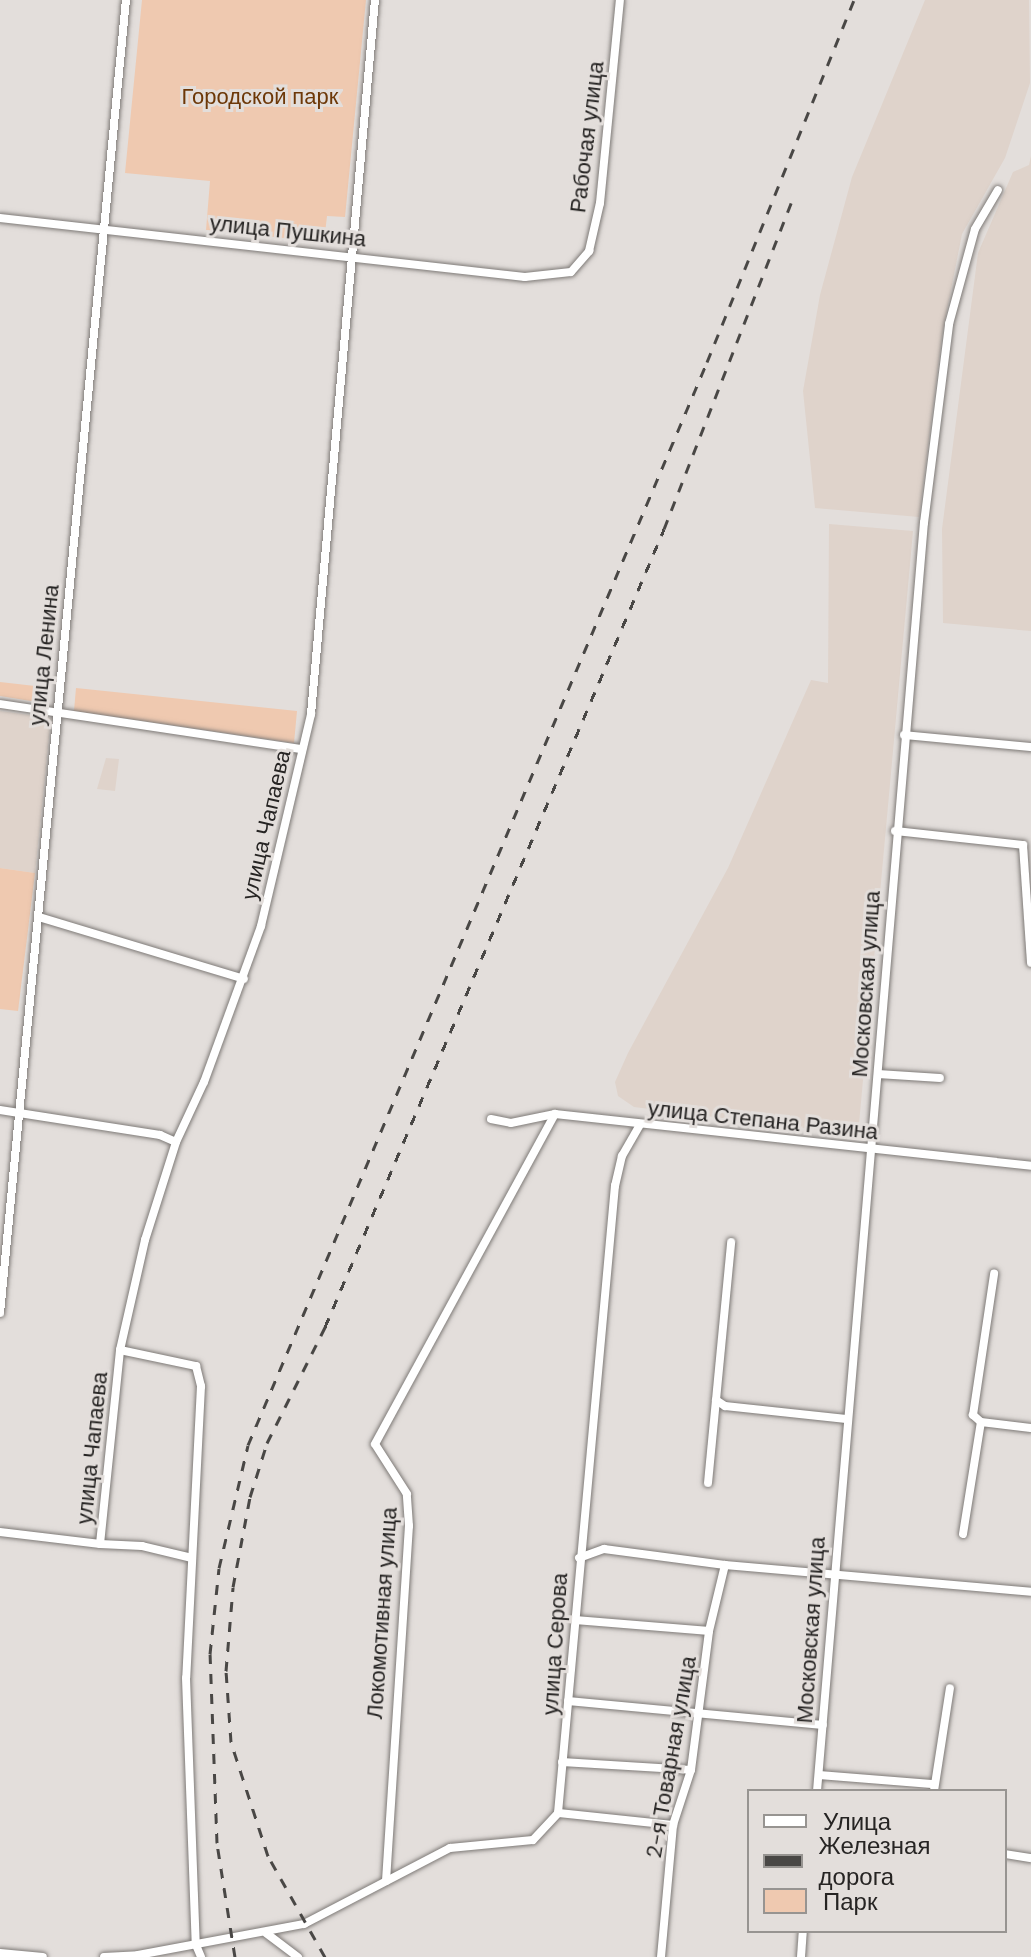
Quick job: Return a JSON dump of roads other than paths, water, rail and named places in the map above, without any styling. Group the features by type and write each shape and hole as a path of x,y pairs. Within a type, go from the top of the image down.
{"street":[{"name":"улица Ленина","path":"0,1313 126,0"},
{"name":"улица Чапаева","path":"192,1558 142,1546 100,1544 120,1350 176,1142 244,979 312,698 375,0"},
{"name":"Рабочая улица","path":"571,272 589,251 600,203 620,0"},
{"name":"Московская улица","path":"817,1789 846,1419 862,1292 895,831 949,324 975,229 998,190"},
{"name":"улица Пушкина","path":"0,218 525,277 571,272"},
{"path":"0,704 302,749"},
{"path":"904,735 1031,747"},
{"path":"895,831 1023,845 1031,963"},
{"path":"39,917 244,979"},
{"path":"878,1074 940,1078"},
{"path":"0,1110 176,1142"},
{"name":"улица Степана Разина","path":"491,1119 511,1123 555,1114 1031,1166"},
{"name":"Локомотивная улица","path":"386,1881 409,1526 407,1494 375,1444 555,1114"},
{"name":"улица Серова","path":"558,1813 615,1186 622,1156 640,1125"},
{"path":"708,1483 731,1242"},
{"path":"994,1274 973,1415 981,1422 1031,1428"},
{"path":"120,1350 196,1366 201,1386 186,1678 196,1945 201,1957"},
{"path":"716,1400 725,1406 846,1419"},
{"path":"963,1534 981,1422"},
{"path":"0,1532 100,1544"},
{"path":"579,1558 604,1549 833,1576 1031,1592"},
{"name":"2-я Товарная улица","path":"661,1957 673,1825 691,1770 709,1631 725,1565"},
{"path":"576,1620 709,1631"},
{"path":"819,1775 933,1788 950,1688"},
{"path":"568,1701 823,1725"},
{"path":"562,1762 691,1770"},
{"path":"104,1957 138,1956 304,1924 450,1848 533,1840 558,1813 673,1825"},
{"path":"1007,1854 1031,1858"},
{"path":"266,1933 298,1957"},
{"path":"801,1957 803,1933"},
{"path":"0,1953 43,1957"}],"railway":[{"path":"235,1957 217,1843 210,1654 219,1568 248,1445 707,362 854,0"},
{"path":"325,1957 268,1856 231,1742 226,1671 233,1587 250,1497 267,1443 325,1327 664,529 793,198"}],"park label":[{"name":"Городской парк","path":"260,97"}]}
